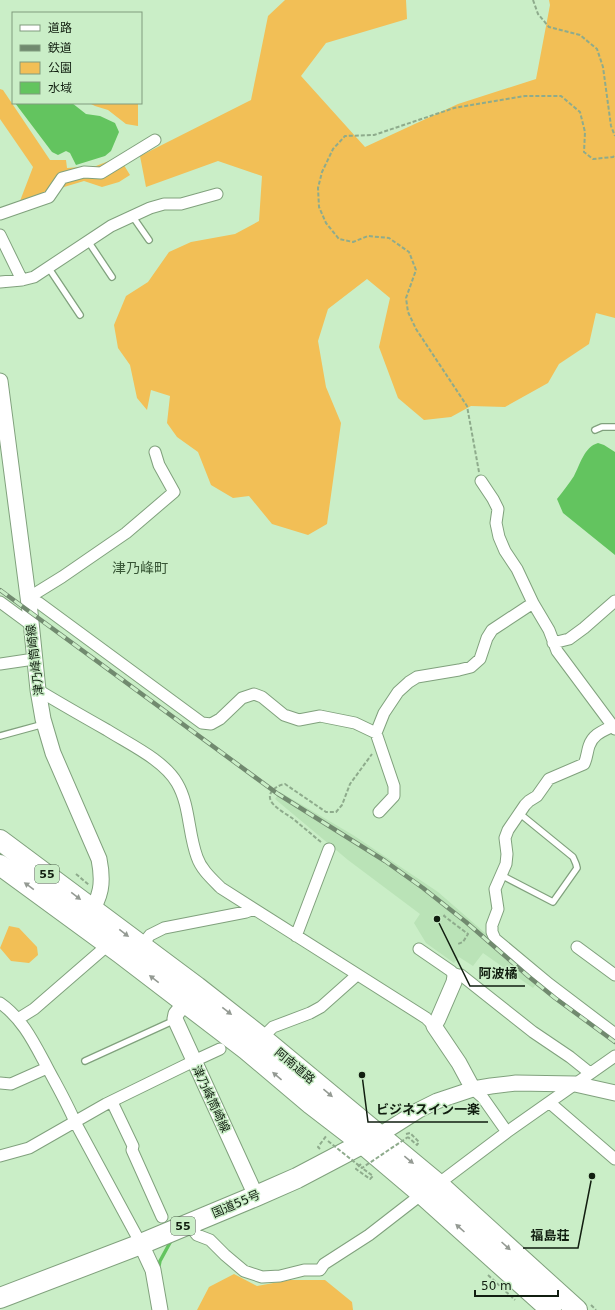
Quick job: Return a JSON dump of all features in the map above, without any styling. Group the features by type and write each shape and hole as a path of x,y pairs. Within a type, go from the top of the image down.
{"highway":[{"name":"阿南道路","path":"0,840 88,917 109,944 180,1011 247,1050 311,1104 370,1140"},
{"name":"阿南道路","path":"0,865 88,917 141,946 197,987 262,1038 370,1140 577,1310"},
{"name":"国道55号","path":"0,1298 141,1244 256,1196 297,1178 325,1154 370,1140"},
{"name":"阿南道路","path":"430,1189 552,1310"}],"main road":[{"name":"津乃峰筒崎線","path":"0,381 28,598 34,659 44,724 53,753 99,859 102,884 88,917"},
{"path":"455,976 454,982 434,1026 459,1063 472,1089"},
{"name":"津乃峰筒崎線","path":"180,1011 194,1061 256,1196"},
{"path":"370,1140 419,1110 438,1101 472,1089 516,1083 575,1084 615,1093"},
{"path":"141,1244 153,1270 160,1310"}],"street":[{"path":"0,214 49,197 62,178 84,172 101,173 155,140"},
{"path":"0,282 22,280 34,276 111,226 150,208 164,204 181,204 217,194"},
{"path":"0,235 22,280"},
{"path":"28,598 62,577 126,533 174,492 159,464 155,452"},
{"path":"481,481 493,498 498,509 496,523 499,537 505,551 517,569 533,603 549,630 557,651 614,728 600,732 594,737 589,745 587,759 584,764 548,779 537,796 529,801 508,830 505,838 507,854 506,864 495,889 498,909 492,925 492,932 495,940 549,984 615,1034"},
{"path":"28,598 39,603 202,723 211,724 220,719 242,698 254,694 262,697 284,715 298,720 320,716 355,723 378,738"},
{"path":"553,643 569,639 615,601"},
{"path":"0,602 30,624"},
{"path":"379,812 394,796 394,786 378,738 384,713 398,692 417,677 471,667 480,659 487,638 492,630 533,603"},
{"path":"0,664 34,659"},
{"path":"38,690 142,751 166,768 177,783 186,806 191,837 197,858 205,872 221,888 426,1018 434,1026"},
{"path":"296,936 329,849"},
{"path":"141,946 150,935 164,928 246,912 254,909"},
{"path":"18,1019 34,1009 109,944"},
{"path":"578,947 615,975"},
{"path":"419,949 451,971 455,976 461,975 533,1032 570,1057 590,1073"},
{"path":"262,1038 273,1027 310,1013 321,1007 357,975"},
{"path":"0,1003 18,1019 34,1043 141,1244"},
{"path":"0,1156 28,1148 112,1102 220,1049"},
{"path":"188,1224 197,1235 210,1240 244,1271 262,1277 280,1276 304,1270 320,1270 324,1264 369,1236 409,1204 507,1132 615,1056"},
{"path":"0,1083 11,1084 47,1068"},
{"path":"472,1089 483,1098 507,1132"},
{"path":"112,1102 133,1146 132,1150 162,1217"},
{"path":"550,1103 615,1159"}],"lane":[{"path":"133,217 149,240"},
{"path":"88,241 112,277"},
{"path":"48,267 80,315"},
{"path":"595,430 602,427 615,427"},
{"path":"0,736 44,724"},
{"path":"501,875 553,902 577,868 573,857 519,813"},
{"path":"85,1061 180,1011"}],"path":[{"path":"533,0 538,14 549,27 580,35 597,49 603,67 611,126 615,136"},
{"path":"481,481 468,406 416,329 408,312 406,298 416,270 409,252 390,238 368,236 353,242 340,239 326,223 318,207 318,188 322,172 333,149 345,136 374,135 454,108 526,96 561,96 580,112 585,132 584,152 593,159 615,155"},
{"path":"329,849 308,830 273,804 270,797 272,789 278,785 285,784 326,812 336,812 342,805 350,784 378,738"},
{"path":"445,915 444,916 468,934 463,942 458,944"},
{"path":"362,1168 408,1137 417,1145 420,1142 410,1133"},
{"path":"324,1138 325,1154 342,1164 362,1164 379,1178"},
{"path":"328,1141 362,1168 373,1176 370,1179 356,1169 362,1164"},
{"path":"484,1272 515,1300"}],"shaded area":[{"path":"280,792 353,835 438,892 539,980 533,988 483,953 473,966 459,957 454,963 426,943 414,923 420,914 348,860 275,799"}],"green space":[{"path":"285,0 406,0 407,19 326,43 301,76 365,147 458,104 536,79 550,5 549,0 615,0 615,318 596,313 589,344 559,364 548,383 505,407 471,406 451,417 424,420 398,398 379,347 390,298 367,279 328,309 318,341 326,387 341,423 327,524 308,535 272,524 249,496 233,498 211,485 198,452 177,437 167,423 170,396 151,390 147,410 137,398 130,365 118,348 114,325 126,296 148,282 169,252 191,242 235,234 259,221 262,176 218,161 146,187 140,156 251,100 268,16"},
{"path":"0,89 3,90 50,160 66,160 67,168 96,166 119,157 130,175 119,182 102,187 84,181 64,187 36,199 20,201 33,167 0,119"},
{"path":"91,104 138,104 138,126 126,124 108,110"},
{"path":"9,926 19,928 37,947 38,955 29,963 11,961 0,948"},
{"path":"234,1274 257,1286 290,1280 325,1280 352,1302 353,1310 197,1310 209,1287"}],"water":[{"path":"16,104 73,104 86,114 100,116 115,123 119,132 111,151 105,156 76,165 70,153 66,151 58,155 52,152"},
{"path":"598,443 615,452 615,555 563,513 557,499 574,476 586,452 593,445"}],"waterway":[{"path":"159,1266 160,1261 172,1239"}],"railway":[{"path":"0,590 278,794 385,861 423,888 466,922 555,998 615,1042"}],"place":[{"name":"阿波橘","path":"437,919"},
{"name":"ビジネスイン一楽","path":"362,1075"},
{"name":"福島荘","path":"592,1176"}],"district":[{"name":"津乃峰町","path":"140,568"}]}
